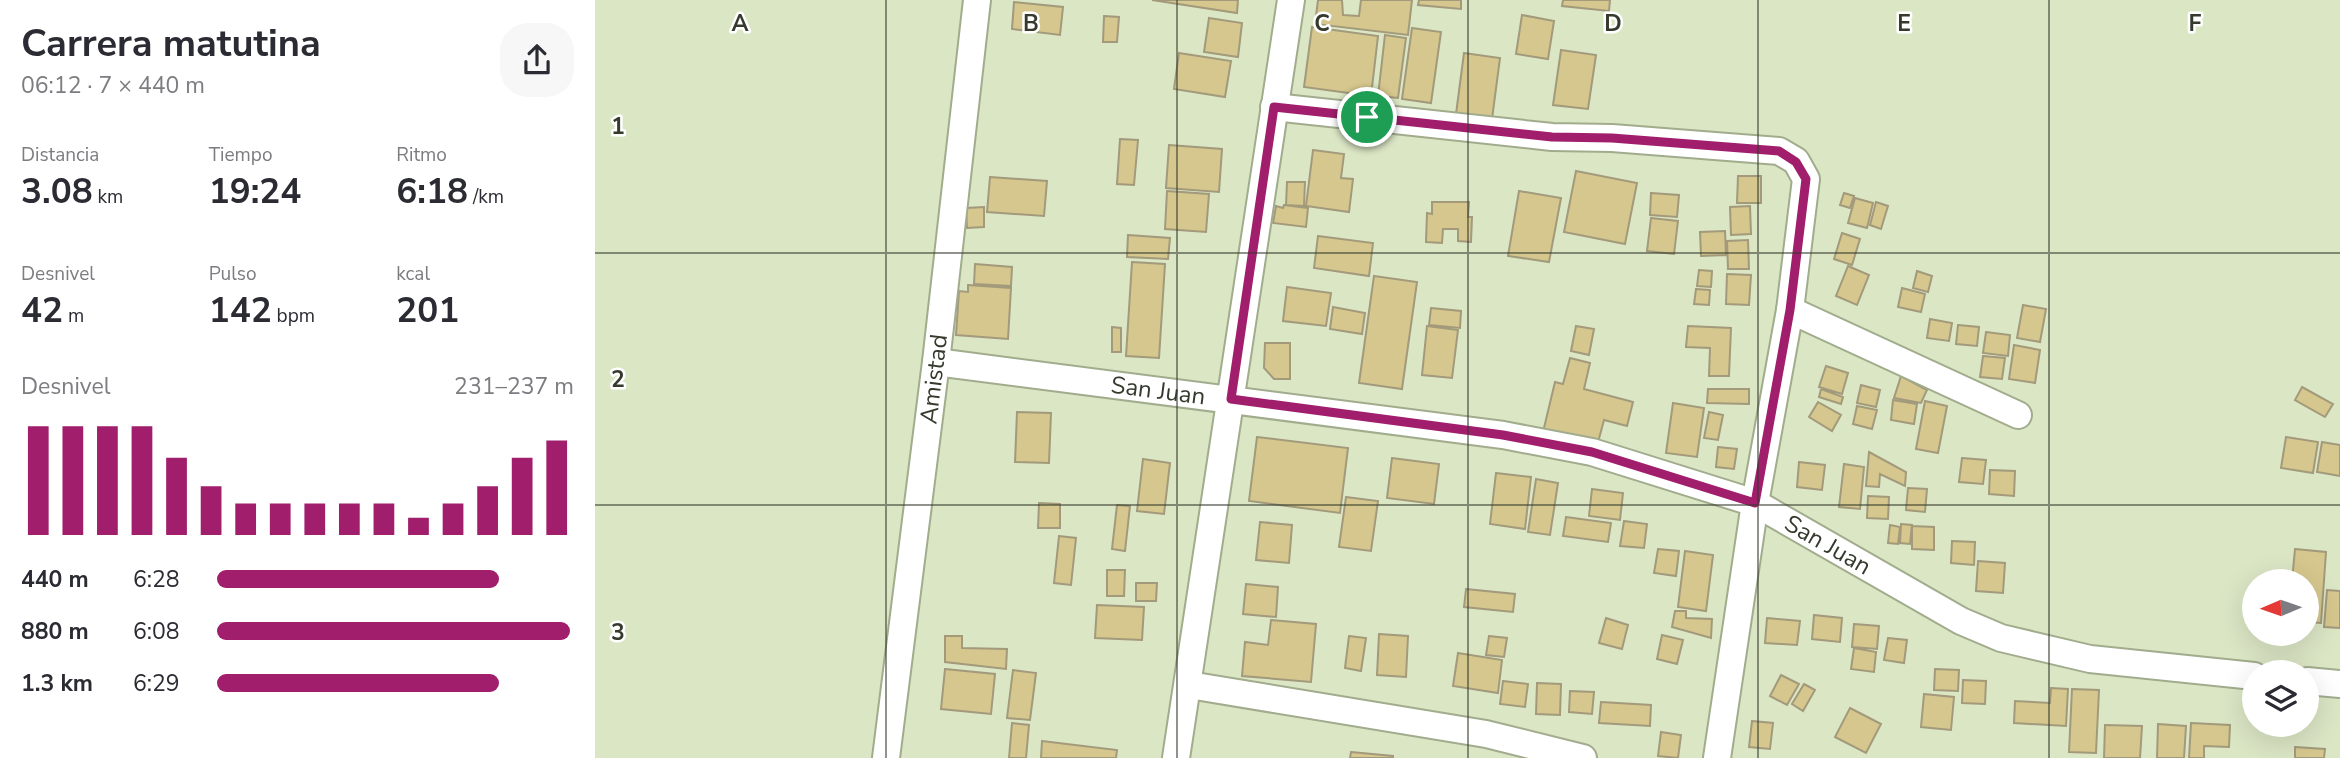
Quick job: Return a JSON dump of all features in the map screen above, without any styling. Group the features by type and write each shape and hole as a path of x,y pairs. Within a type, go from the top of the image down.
{"street":[{"name":"Amistad","path":"886,758 936,362 977,0"},
{"path":"1177,758 1291,0"},
{"path":"1274,107 1552,137 1612,138 1779,151 1796,162 1806,179 1790,310 1755,503 1717,758"},
{"path":"1790,310 2018,415"},
{"name":"San Juan","path":"936,362 1503,435 1592,452 1755,503 1961,621 2001,638 2090,659 2242,675"},
{"path":"2319,682 2340,684"},
{"path":"1189,685 1486,734 1583,758"}],"building":[{"path":"1152,0 1238,0 1237,13"},
{"path":"1318,0 1342,0 1343,15 1359,16 1361,0 1412,0 1408,35 1315,24"},
{"path":"1419,0 1461,0 1461,9 1418,5"},
{"path":"1563,0 1610,0 1609,11 1562,6"},
{"path":"1014,2 1063,7 1060,35 1012,29"},
{"path":"1522,15 1554,21 1548,59 1516,54"},
{"path":"1104,16 1119,17 1117,42 1103,42"},
{"path":"1209,18 1242,23 1238,57 1204,52"},
{"path":"1312,27 1378,36 1371,96 1304,87"},
{"path":"1412,28 1441,32 1431,103 1402,99"},
{"path":"1385,35 1406,38 1398,98 1378,96"},
{"path":"1561,50 1596,55 1588,109 1553,105"},
{"path":"1179,53 1231,61 1225,97 1174,89"},
{"path":"1464,53 1500,58 1492,119 1456,114"},
{"path":"1120,139 1138,140 1134,185 1117,184"},
{"path":"1169,145 1222,149 1219,192 1166,188"},
{"path":"1313,150 1344,154 1341,178 1353,179 1349,212 1306,206"},
{"path":"1576,171 1637,183 1625,244 1564,232"},
{"path":"1738,176 1761,176 1761,203 1737,203"},
{"path":"990,177 1047,181 1044,216 987,212"},
{"path":"1287,182 1305,182 1304,206 1286,205"},
{"path":"1167,191 1209,194 1206,232 1165,229"},
{"path":"1519,191 1561,198 1549,262 1508,256"},
{"path":"1651,193 1679,195 1677,217 1650,215"},
{"path":"1844,193 1854,196 1850,208 1840,205"},
{"path":"1855,198 1873,203 1867,228 1848,223"},
{"path":"1432,202 1469,202 1468,217 1472,217 1471,242 1458,241 1458,229 1443,229 1442,243 1426,242 1427,213 1432,214"},
{"path":"1876,202 1888,206 1881,229 1870,225"},
{"path":"1284,205 1308,208 1306,227 1273,223 1276,206 1283,208"},
{"path":"1750,206 1751,234 1731,235 1730,207"},
{"path":"984,207 984,227 967,228 966,208"},
{"path":"1651,218 1678,221 1674,254 1647,251"},
{"path":"1725,231 1726,255 1701,256 1700,232"},
{"path":"1842,233 1860,239 1852,265 1834,259"},
{"path":"1128,235 1170,238 1168,259 1127,257"},
{"path":"1318,236 1373,243 1369,276 1314,268"},
{"path":"1748,240 1749,269 1728,269 1727,241"},
{"path":"1132,262 1165,264 1159,358 1126,356"},
{"path":"975,264 1012,267 1011,286 974,284"},
{"path":"1848,266 1869,275 1857,305 1836,296"},
{"path":"1699,270 1712,271 1711,287 1697,286"},
{"path":"1917,271 1932,276 1928,292 1913,288"},
{"path":"1727,274 1751,275 1749,305 1726,304"},
{"path":"1374,276 1417,282 1402,389 1359,383"},
{"path":"968,285 1011,288 1008,339 956,335 959,291 968,292"},
{"path":"1287,287 1331,293 1326,326 1283,321"},
{"path":"1902,288 1925,294 1921,312 1898,307"},
{"path":"1696,289 1710,290 1709,305 1694,304"},
{"path":"2023,305 2046,309 2040,342 2017,338"},
{"path":"1333,307 1365,313 1362,334 1330,329"},
{"path":"1431,308 1461,311 1460,328 1429,325"},
{"path":"1930,319 1952,323 1949,341 1927,338"},
{"path":"1958,325 1979,327 1977,346 1956,344"},
{"path":"1427,326 1458,330 1452,378 1422,375"},
{"path":"1576,326 1594,329 1589,355 1571,351"},
{"path":"1688,326 1731,328 1729,376 1709,376 1710,348 1686,347"},
{"path":"1112,327 1121,328 1121,352 1112,352"},
{"path":"1986,332 2010,335 2008,356 1983,353"},
{"path":"1265,343 1290,343 1290,379 1274,379 1264,368"},
{"path":"2014,345 2040,350 2035,383 2009,379"},
{"path":"1983,356 2005,358 2002,379 1980,377"},
{"path":"1570,358 1590,363 1584,389 1633,402 1627,426 1604,420 1597,446 1543,432 1555,382 1563,384"},
{"path":"1826,366 1848,373 1842,394 1819,387"},
{"path":"1901,376 1927,390 1921,403 1894,398"},
{"path":"1861,385 1880,390 1876,407 1857,403"},
{"path":"2302,387 2333,404 2325,417 2295,400"},
{"path":"1708,389 1749,389 1749,404 1707,403"},
{"path":"1821,389 1843,397 1841,404 1819,397"},
{"path":"1893,400 1917,404 1914,424 1891,420"},
{"path":"1925,401 1947,406 1938,453 1916,449"},
{"path":"1818,402 1841,415 1832,431 1809,417"},
{"path":"1673,403 1704,408 1697,457 1666,453"},
{"path":"1857,406 1877,410 1872,429 1853,424"},
{"path":"1017,412 1051,413 1049,463 1015,462"},
{"path":"1709,412 1723,415 1718,440 1704,438"},
{"path":"1257,437 1348,448 1340,513 1249,501"},
{"path":"2286,437 2318,442 2313,473 2281,468"},
{"path":"2322,442 2340,445 2340,476 2317,472"},
{"path":"1718,447 1737,449 1734,469 1716,467"},
{"path":"1869,452 1906,472 1905,486 1880,474 1879,487 1866,486"},
{"path":"1392,458 1439,464 1434,504 1387,498"},
{"path":"1962,458 1986,460 1983,484 1959,482"},
{"path":"1143,459 1170,463 1164,514 1137,511"},
{"path":"1799,462 1825,465 1822,490 1797,487"},
{"path":"1844,464 1864,467 1860,509 1839,507"},
{"path":"1990,470 2015,471 2014,496 1989,494"},
{"path":"1496,473 1531,477 1525,529 1490,524"},
{"path":"1536,479 1558,483 1550,535 1528,532"},
{"path":"1908,488 1927,489 1925,512 1906,510"},
{"path":"1592,489 1623,493 1620,520 1589,516"},
{"path":"1868,496 1889,497 1888,519 1867,518"},
{"path":"1346,497 1378,501 1371,551 1339,547"},
{"path":"1039,503 1060,504 1060,528 1038,528"},
{"path":"1117,505 1130,506 1125,551 1112,549"},
{"path":"1566,517 1611,523 1608,542 1563,536"},
{"path":"1624,521 1647,524 1644,548 1620,546"},
{"path":"1260,522 1292,525 1289,563 1256,560"},
{"path":"1901,524 1912,525 1910,544 1900,543"},
{"path":"1890,525 1900,527 1898,544 1888,543"},
{"path":"1912,526 1934,527 1934,550 1912,549"},
{"path":"1059,536 1076,538 1071,585 1054,583"},
{"path":"1952,541 1975,542 1974,565 1951,563"},
{"path":"1658,549 1679,551 1676,576 1654,573"},
{"path":"2295,549 2326,552 2321,623 2319,569 2293,569"},
{"path":"1685,551 1713,555 1706,611 1678,607"},
{"path":"1978,561 2005,563 2003,593 1976,591"},
{"path":"1107,570 1125,570 1124,596 1107,596"},
{"path":"1136,583 1157,583 1156,601 1136,601"},
{"path":"1246,584 1278,587 1276,617 1243,614"},
{"path":"1466,589 1515,594 1513,612 1464,607"},
{"path":"2327,590 2340,591 2340,628 2324,627"},
{"path":"1097,605 1144,607 1142,640 1095,638"},
{"path":"1675,611 1686,611 1686,618 1712,619 1711,638 1672,627"},
{"path":"1814,615 1842,618 1840,642 1812,639"},
{"path":"1606,618 1628,625 1622,649 1599,643"},
{"path":"1767,618 1800,621 1797,645 1765,643"},
{"path":"1271,620 1316,624 1311,682 1242,676 1245,642 1268,645"},
{"path":"1854,624 1879,626 1877,649 1852,647"},
{"path":"1379,634 1408,636 1406,677 1377,675"},
{"path":"1662,635 1683,640 1677,664 1657,659"},
{"path":"945,636 962,636 962,648 1007,649 1006,669 945,662"},
{"path":"1349,636 1366,638 1361,671 1345,668"},
{"path":"1489,636 1507,638 1504,657 1486,655"},
{"path":"1888,638 1907,640 1904,663 1884,660"},
{"path":"1854,648 1876,652 1874,672 1851,669"},
{"path":"1458,653 1502,660 1498,693 1453,686"},
{"path":"945,669 995,674 991,714 941,709"},
{"path":"1935,669 1959,670 1958,691 1934,690"},
{"path":"1013,670 1036,673 1030,720 1007,718"},
{"path":"1781,675 1799,684 1787,705 1770,696"},
{"path":"1963,680 1986,681 1985,704 1962,703"},
{"path":"1503,681 1528,684 1525,707 1500,704"},
{"path":"1537,683 1561,684 1560,715 1536,714"},
{"path":"1804,684 1815,690 1803,711 1792,704"},
{"path":"2051,688 2068,689 2066,726 2014,723 2015,701 2050,703"},
{"path":"2072,689 2099,690 2096,753 2069,752"},
{"path":"1570,691 1594,692 1592,714 1569,712"},
{"path":"1924,694 1954,697 1951,730 1921,727"},
{"path":"1601,702 1651,705 1650,726 1599,723"},
{"path":"1850,708 1881,724 1866,753 1835,737"},
{"path":"1752,721 1773,723 1770,749 1749,747"},
{"path":"1012,723 1029,725 1026,758 1009,758"},
{"path":"2191,723 2230,725 2229,747 2204,746 2204,758 2189,758"},
{"path":"2158,724 2186,726 2184,758 2157,758"},
{"path":"2105,725 2142,726 2140,758 2104,758"},
{"path":"1661,732 1681,735 1678,758 1658,756"},
{"path":"1042,741 1117,750 1116,758 1041,758"},
{"path":"2295,747 2325,749 2324,758 2295,758"},
{"path":"1351,752 1393,756 1393,758 1350,758"}],"route":[{"path":"1274,107 1367,117 1552,137 1612,138 1779,151 1796,162 1806,179 1790,310 1755,503 1592,452 1503,435 1231,399 1274,107"}]}
